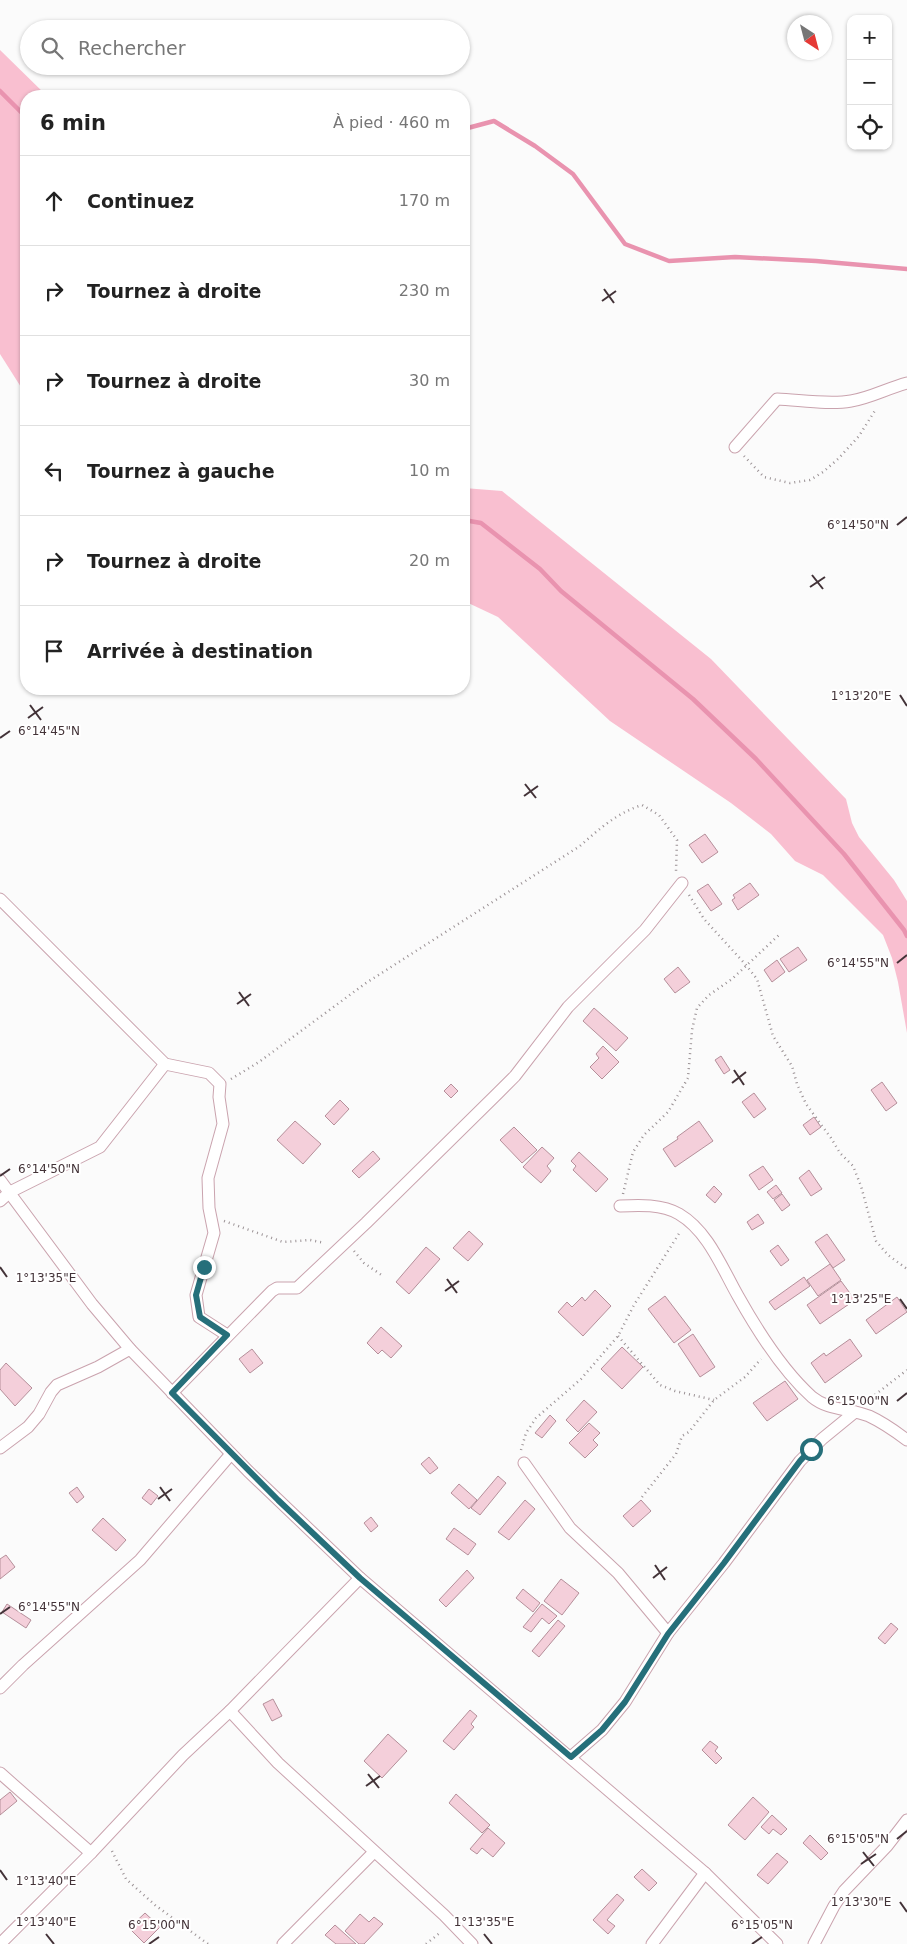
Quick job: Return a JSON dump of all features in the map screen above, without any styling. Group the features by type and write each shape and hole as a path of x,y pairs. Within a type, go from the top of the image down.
{"street":[{"path":"735,447 777,399 827,403 851,401 907,383"},
{"path":"172,1393 272,1291 276,1288 297,1288 515,1076 568,1007 644,930 682,883"},
{"path":"0,899 165,1064 208,1073 220,1084 219,1097 223,1124 208,1178 209,1208 214,1233 196,1295 200,1317 227,1335"},
{"path":"0,1201 10,1192 100,1147 165,1064"},
{"path":"0,1180 92,1304 130,1349 231,1454 360,1578 705,1873 777,1944"},
{"path":"620,1206 654,1206 677,1213 688,1220 711,1248 751,1318 771,1348 812,1396 830,1408 868,1416 907,1440"},
{"path":"0,1448 28,1427 57,1386 98,1367 130,1349"},
{"path":"571,1757 602,1730 625,1702 668,1634 800,1461 822,1439 855,1412"},
{"path":"0,1688 140,1560 231,1454"},
{"path":"524,1463 570,1528 618,1573 668,1634"},
{"path":"0,1944 91,1853 183,1755 230,1712 360,1578"},
{"path":"230,1712 278,1764 453,1924 472,1944"},
{"path":"0,1773 91,1853"},
{"path":"814,1944 844,1891 907,1821"},
{"path":"283,1944 374,1852"},
{"path":"652,1944 705,1873"}],"path":[{"path":"735,447 764,477 790,483 810,480 838,459 859,436 880,404"},
{"path":"220,1084 242,1074 366,983 580,846 599,829 626,810 642,805 658,815 677,840 676,875 704,919 757,979 772,1036 792,1066 797,1084 806,1104 840,1153 853,1166 861,1186 876,1241 888,1255 907,1268"},
{"path":"620,1206 633,1152 644,1135 668,1112 688,1078 692,1030 697,1008 709,995 732,979 780,934"},
{"path":"209,1208 223,1221 283,1242 310,1240 353,1250 364,1263 383,1276"},
{"path":"524,1463 521,1450 522,1444 526,1433 536,1418 581,1379 618,1336 634,1305 688,1220"},
{"path":"618,1336 660,1385 675,1391 714,1400"},
{"path":"642,1498 676,1454 682,1436 689,1432 714,1400 745,1378 771,1348"},
{"path":"855,1412 907,1370"},
{"path":"105,1838 126,1879 156,1905 208,1944"},
{"path":"426,1944 453,1924"}],"shaded area":[{"path":"0,50 20,70 20,75 26,75 41,90 20,90 20,386 0,354"},
{"path":"470,488 502,491 711,659 846,799 852,823 859,837 894,880 907,901 907,1033 898,982 892,958 883,935 823,875 795,861 771,834 731,803 610,721 498,617 470,604"}],"building":[{"path":"705,834 718,852 702,863 689,845"},
{"path":"750,883 759,895 738,910 732,900 735,898 733,895"},
{"path":"708,884 722,904 711,911 697,891"},
{"path":"798,947 807,960 789,972 780,959"},
{"path":"777,960 785,972 772,982 764,970"},
{"path":"678,967 690,982 675,993 664,979"},
{"path":"594,1008 628,1038 616,1051 583,1021"},
{"path":"603,1046 619,1062 602,1079 590,1067 599,1058 596,1054"},
{"path":"721,1056 730,1070 724,1074 715,1060"},
{"path":"882,1082 897,1103 886,1111 871,1090"},
{"path":"451,1084 458,1091 451,1098 444,1091"},
{"path":"754,1093 766,1109 754,1118 742,1102"},
{"path":"340,1100 349,1109 334,1125 325,1116"},
{"path":"814,1117 821,1127 810,1135 803,1125"},
{"path":"295,1121 321,1144 303,1164 277,1140"},
{"path":"699,1121 713,1141 675,1167 663,1149"},
{"path":"514,1127 537,1150 522,1163 500,1140"},
{"path":"542,1147 554,1158 547,1166 551,1171 541,1183 523,1167"},
{"path":"373,1151 380,1159 359,1178 352,1171"},
{"path":"579,1152 608,1179 596,1192 573,1170 576,1166 571,1161"},
{"path":"763,1166 773,1180 759,1190 749,1175"},
{"path":"809,1170 822,1189 811,1196 799,1178"},
{"path":"776,1185 782,1193 773,1199 767,1192"},
{"path":"714,1186 722,1194 715,1203 706,1195"},
{"path":"782,1194 790,1205 782,1211 774,1200"},
{"path":"758,1214 764,1223 752,1230 747,1222"},
{"path":"469,1231 483,1244 468,1261 453,1248"},
{"path":"827,1234 845,1260 833,1268 815,1242"},
{"path":"778,1245 789,1260 781,1266 770,1251"},
{"path":"426,1247 440,1259 409,1294 396,1282"},
{"path":"830,1264 841,1280 818,1296 807,1280"},
{"path":"804,1277 810,1286 775,1310 769,1302"},
{"path":"841,1281 855,1300 820,1324 807,1305"},
{"path":"595,1290 611,1306 583,1336 558,1312 567,1302 572,1307 582,1297 585,1301"},
{"path":"665,1296 691,1330 674,1343 648,1309"},
{"path":"897,1297 907,1312 876,1334 866,1320"},
{"path":"381,1327 402,1346 391,1358 382,1350 378,1354 367,1343"},
{"path":"693,1334 715,1367 700,1377 678,1344"},
{"path":"850,1339 862,1356 825,1383 811,1363 824,1353 826,1356"},
{"path":"622,1347 643,1367 622,1389 601,1369"},
{"path":"252,1349 263,1363 250,1373 239,1359"},
{"path":"6,1363 32,1388 15,1406 0,1389 0,1370"},
{"path":"785,1381 798,1399 767,1421 753,1403"},
{"path":"584,1400 597,1412 578,1432 566,1420"},
{"path":"550,1415 556,1421 542,1438 535,1433"},
{"path":"589,1423 600,1433 593,1440 598,1445 585,1458 569,1443"},
{"path":"429,1457 438,1468 430,1474 421,1464"},
{"path":"498,1476 506,1483 480,1515 471,1508"},
{"path":"459,1484 477,1500 469,1509 451,1493"},
{"path":"77,1487 84,1497 77,1503 69,1493"},
{"path":"149,1489 158,1496 151,1505 142,1498"},
{"path":"525,1500 535,1509 509,1540 498,1532"},
{"path":"641,1500 651,1511 633,1527 623,1516"},
{"path":"371,1517 378,1526 371,1532 364,1523"},
{"path":"103,1518 126,1540 116,1551 92,1530"},
{"path":"454,1528 476,1544 468,1555 446,1539"},
{"path":"6,1555 15,1567 0,1579 0,1559"},
{"path":"467,1570 474,1578 446,1607 439,1600"},
{"path":"561,1579 579,1593 562,1615 544,1601"},
{"path":"523,1589 540,1603 533,1612 516,1598"},
{"path":"7,1604 31,1620 26,1628 2,1612"},
{"path":"542,1604 557,1616 549,1624 542,1618 531,1632 523,1627"},
{"path":"558,1620 565,1626 539,1657 532,1651"},
{"path":"891,1623 898,1629 885,1644 878,1638"},
{"path":"273,1699 282,1716 272,1721 263,1704"},
{"path":"470,1710 477,1716 471,1724 474,1727 454,1750 443,1741"},
{"path":"388,1734 407,1751 382,1778 364,1761"},
{"path":"710,1741 718,1747 715,1751 722,1758 716,1764 702,1750"},
{"path":"10,1792 17,1801 0,1815 0,1800"},
{"path":"456,1794 490,1825 482,1833 449,1803"},
{"path":"753,1797 769,1812 745,1840 728,1825"},
{"path":"772,1815 787,1829 781,1835 773,1829 769,1834 761,1827"},
{"path":"488,1828 505,1843 493,1857 482,1848 477,1854 470,1849"},
{"path":"810,1835 828,1853 821,1860 803,1843"},
{"path":"777,1853 788,1862 768,1884 757,1875"},
{"path":"642,1869 657,1883 649,1891 634,1877"},
{"path":"617,1894 624,1900 607,1920 615,1926 608,1934 593,1920"},
{"path":"145,1913 160,1927 144,1943 129,1928"},
{"path":"360,1914 369,1922 374,1917 383,1924 364,1944 359,1944 345,1931"},
{"path":"335,1925 356,1944 336,1944 325,1935"}],"waterway":[{"path":"0,91 20,111"},
{"path":"470,127 494,121 535,146 573,174 625,244 669,261 735,257 816,261 907,269"},
{"path":"470,521 481,523 540,569 561,591 693,699 756,759 844,854 907,936"}],"route":[{"path":"204,1267 196,1295 200,1317 227,1335 172,1393 231,1454 360,1578 571,1757 602,1730 625,1702 668,1634 811,1449"}]}
